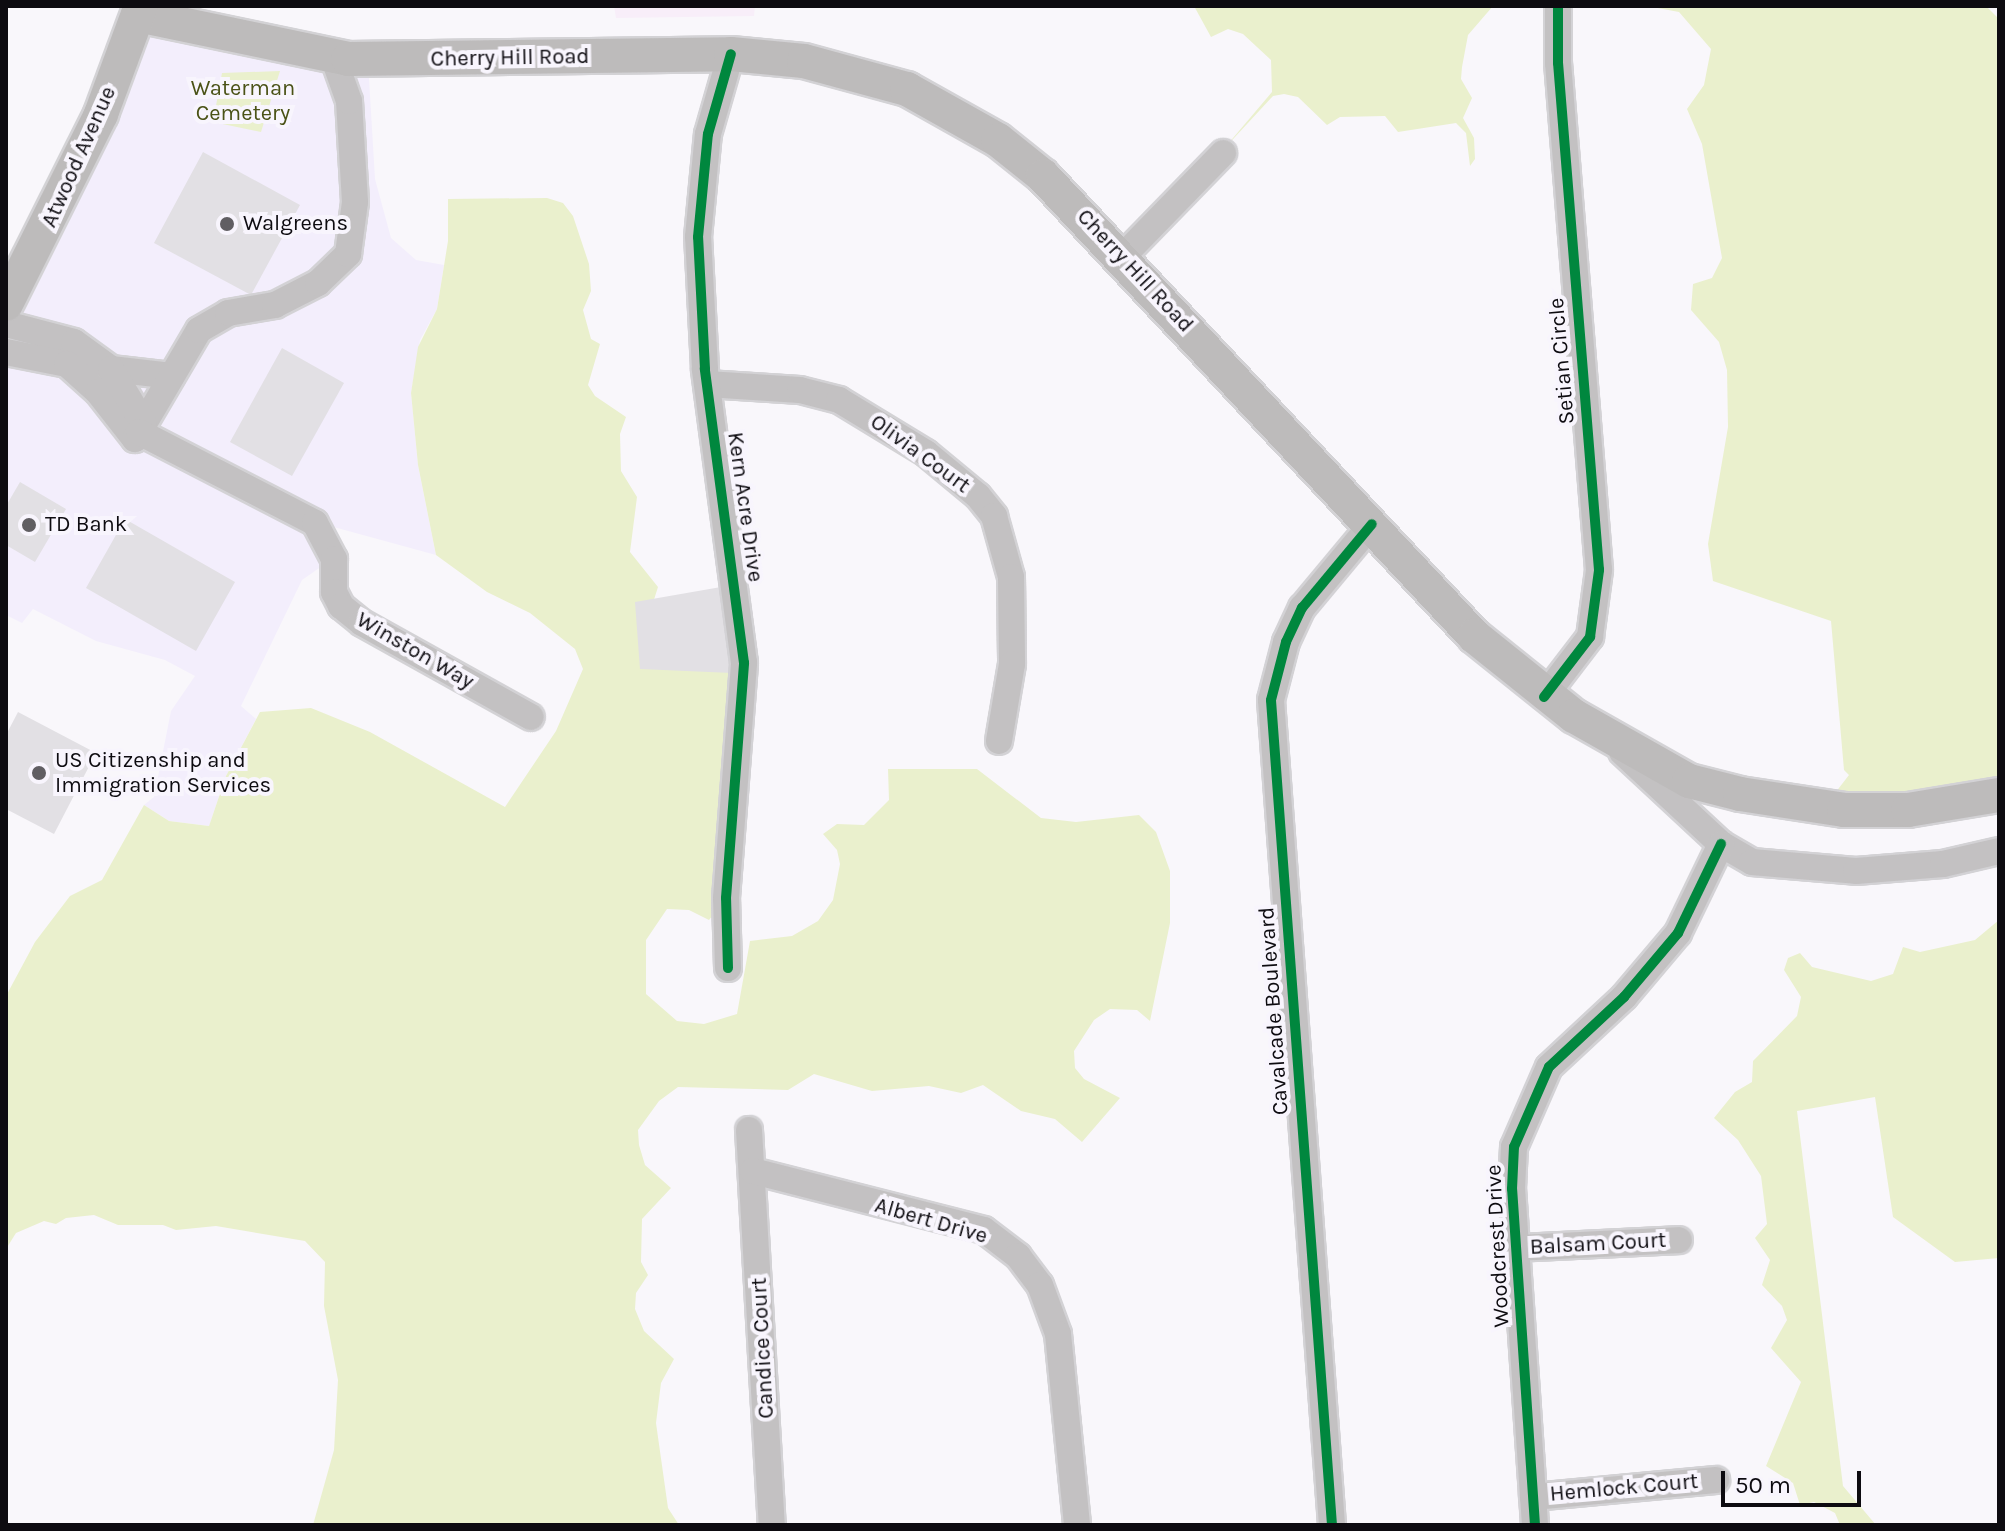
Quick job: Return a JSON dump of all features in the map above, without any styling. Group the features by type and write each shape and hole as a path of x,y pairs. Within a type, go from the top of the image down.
{"main road":[{"name":"Cherry Hill Road","path":"140,10 333,56 367,59 731,54 847,70 884,80 950,110 1021,157 1122,257 1474,636 1544,697 1689,781 1817,807 1908,810 1999,795"},
{"name":"Atwood Avenue","path":"6,304 95,127 140,10"}],"street":[{"name":"Setian Circle","path":"1544,697 1590,637 1599,570 1558,63 1558,6"},
{"name":"Kern Acre Drive","path":"728,968 726,898 744,663 707,384 700,200 708,134 731,54"},
{"path":"139,432 199,330 228,313 275,305 302,292 348,254 355,202 349,101 333,56"},
{"path":"349,101 367,59"},
{"path":"1122,257 1223,153"},
{"path":"6,324 74,342 111,369 145,377 172,376"},
{"path":"6,352 67,364 139,432"},
{"path":"111,369 139,432"},
{"name":"Olivia Court","path":"707,384 800,390 839,400 926,453 978,496 994,516 1011,577 1011,675 999,741"},
{"name":"Winston Way","path":"139,432 315,523 334,559 334,592 341,606 362,623 531,717"},
{"name":"Cavalcade Boulevard","path":"1332,1525 1271,700 1286,642 1302,608 1372,524"},
{"path":"1605,735 1721,844 1752,862 1820,871 1943,864 1999,851"},
{"name":"Woodcrest Drive","path":"1535,1525 1517,1248 1514,1147 1541,1080 1559,1055 1624,997 1678,933 1721,844"},
{"path":"749,1130 753,1171"},
{"name":"Candice Court","path":"753,1171 772,1525"},
{"name":"Albert Drive","path":"753,1171 984,1230 1018,1256 1040,1285 1058,1334 1077,1525"},
{"name":"Balsam Court","path":"1517,1248 1679,1240"},
{"name":"Hemlock Court","path":"1533,1497 1716,1480"}],"shaded area":[{"path":"614,6 755,6 754,16 616,18"},
{"path":"139,16 368,62 375,179 391,238 416,260 444,265 437,309 420,340 411,393 418,465 436,555 330,526 325,564 302,580 241,706 256,719 226,776 209,826 169,821 144,805 154,797 171,711 195,676 165,660 96,641 33,609 22,623 6,615 6,307"}],"green space":[{"path":"1194,6 1493,6 1468,35 1462,67 1461,79 1472,98 1463,118 1474,138 1475,159 1470,166 1466,133 1456,123 1398,132 1385,116 1340,117 1327,125 1298,97 1284,94 1273,96 1222,151 1272,92 1271,60 1243,34 1228,29 1211,37"},
{"path":"1647,6 1986,6 1999,19 1999,796 1825,806 1849,775 1844,770 1831,621 1713,581 1708,544 1728,427 1727,370 1719,342 1691,310 1693,284 1712,278 1722,258 1702,144 1687,109 1704,85 1711,49 1679,12"},
{"name":"Waterman Cemetery","path":"280,71 261,132 213,122 222,73"},
{"path":"547,198 563,203 573,216 589,264 591,291 583,310 591,339 600,344 588,385 595,396 626,417 620,434 621,471 637,497 630,552 658,587 651,609 672,659 689,671 744,669 722,904 709,920 689,910 667,909 646,940 646,994 677,1021 704,1024 737,1014 750,941 792,936 818,921 833,900 840,864 837,850 823,834 837,824 864,825 889,800 888,769 977,769 1041,818 1076,822 1139,815 1156,832 1170,871 1170,923 1150,1021 1137,1010 1110,1009 1094,1020 1074,1051 1075,1068 1084,1079 1120,1098 1082,1142 1055,1119 1021,1111 983,1085 961,1093 929,1086 872,1091 814,1074 788,1090 678,1087 659,1101 638,1130 639,1145 645,1165 671,1188 642,1219 641,1262 648,1275 636,1293 635,1309 644,1331 674,1359 661,1383 656,1423 668,1508 679,1525 313,1525 334,1450 338,1380 324,1306 325,1262 305,1241 216,1226 176,1230 163,1225 118,1225 94,1215 66,1218 56,1224 44,1221 16,1233 6,1249 6,996 35,942 70,896 102,880 144,805 169,821 209,826 226,776 260,712 311,708 370,732 505,807 556,731 583,669 575,649 530,613 487,592 436,555 418,465 411,393 418,347 437,309 448,241 448,199"},
{"path":"1999,920 1999,1258 1955,1262 1893,1217 1875,1097 1797,1111 1843,1486 1876,1525 1840,1525 1835,1513 1814,1502 1800,1505 1793,1483 1766,1466 1801,1382 1771,1348 1787,1320 1782,1306 1762,1285 1770,1260 1755,1238 1767,1224 1761,1176 1738,1140 1714,1118 1735,1092 1752,1082 1753,1061 1797,1016 1801,997 1784,970 1788,958 1800,953 1812,967 1871,981 1893,974 1903,947 1920,952 1975,940"}],"building":[{"name":"Walgreens","path":"203,152 300,205 251,295 154,243"},
{"path":"282,348 344,383 292,476 230,442"},
{"path":"20,482 66,509 35,562 6,545 6,506"},
{"path":"125,519 235,582 196,651 86,588"},
{"path":"721,587 732,673 640,669 635,602"},
{"path":"18,712 96,753 54,834 6,809 6,735"}],"cycle path":[{"path":"1544,697 1590,637 1599,570 1558,63 1558,6"},
{"path":"728,968 726,898 744,663 705,369 698,237 708,134 731,54"},
{"path":"1332,1525 1271,700 1286,642 1302,608 1372,524"},
{"path":"1535,1525 1512,1189 1514,1147 1549,1067 1624,997 1678,933 1721,844"}],"place":[{"name":"Walgreens","path":"227,224"},
{"name":"TD Bank","path":"29,525"},
{"name":"US Citizenship and Immigration Services","path":"39,773"}]}
